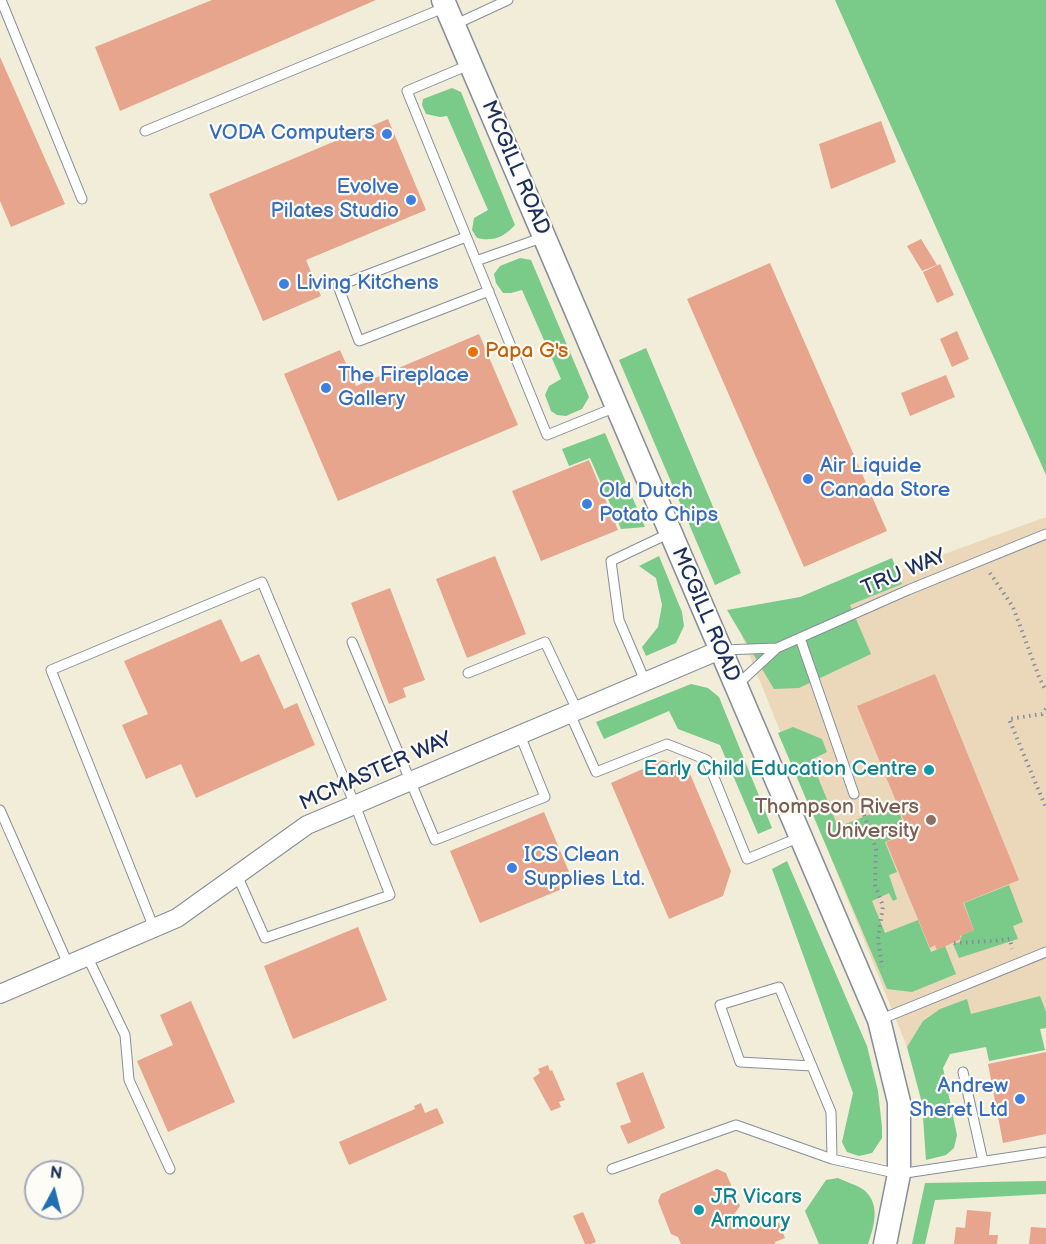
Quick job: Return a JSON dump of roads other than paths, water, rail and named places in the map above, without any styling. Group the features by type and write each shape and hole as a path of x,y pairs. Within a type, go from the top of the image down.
{"street":[{"name":"MCGILL ROAD","path":"448,11 879,1020 899,1102 899,1174 885,1244"},
{"name":"MCMASTER WAY","path":"0,994 177,918 307,825 720,650"}],"lane":[{"path":"1,0 82,199"},
{"path":"145,131 448,11 508,0"},
{"path":"471,64 407,91 547,435 616,407"},
{"path":"466,237 338,286 359,341 489,291"},
{"path":"476,261 544,237"},
{"path":"645,681 619,620 611,561 670,533"},
{"name":"TRU WAY","path":"777,648 908,590 1046,534"},
{"path":"154,928 51,670 262,582 355,804 390,895 265,938 237,874"},
{"path":"800,638 855,794"},
{"path":"352,642 435,840 545,797 520,735"},
{"path":"468,673 545,642 596,772 667,744 707,760 747,859 800,837"},
{"path":"720,650 777,648"},
{"path":"736,687 777,648"},
{"path":"0,810 68,964"},
{"path":"879,1020 1046,952"},
{"path":"87,956 124,1035 129,1080 170,1169"},
{"path":"812,1066 740,1062 720,1005 779,987 812,1066 831,1112 832,1159"},
{"path":"963,1072 983,1161"},
{"path":"612,1169 736,1125 832,1159 899,1174 1046,1152"}],"place":[{"name":"VODA Computers","path":"387,134"},
{"name":"Evolve Pilates Studio","path":"411,200"},
{"name":"Living Kitchens","path":"284,284"},
{"name":"Papa G's","path":"473,352"},
{"name":"The Fireplace Gallery","path":"326,388"},
{"name":"Air Liquide Canada Store","path":"808,479"},
{"name":"Old Dutch Potato Chips","path":"587,504"},
{"name":"Early Child Education Centre","path":"929,770"},
{"name":"Thompson Rivers University","path":"931,820"},
{"name":"ICS Clean Supplies Ltd.","path":"512,868"},
{"name":"Andrew Sheret Ltd","path":"1020,1099"},
{"name":"JR Vicars Armoury","path":"699,1210"}]}
